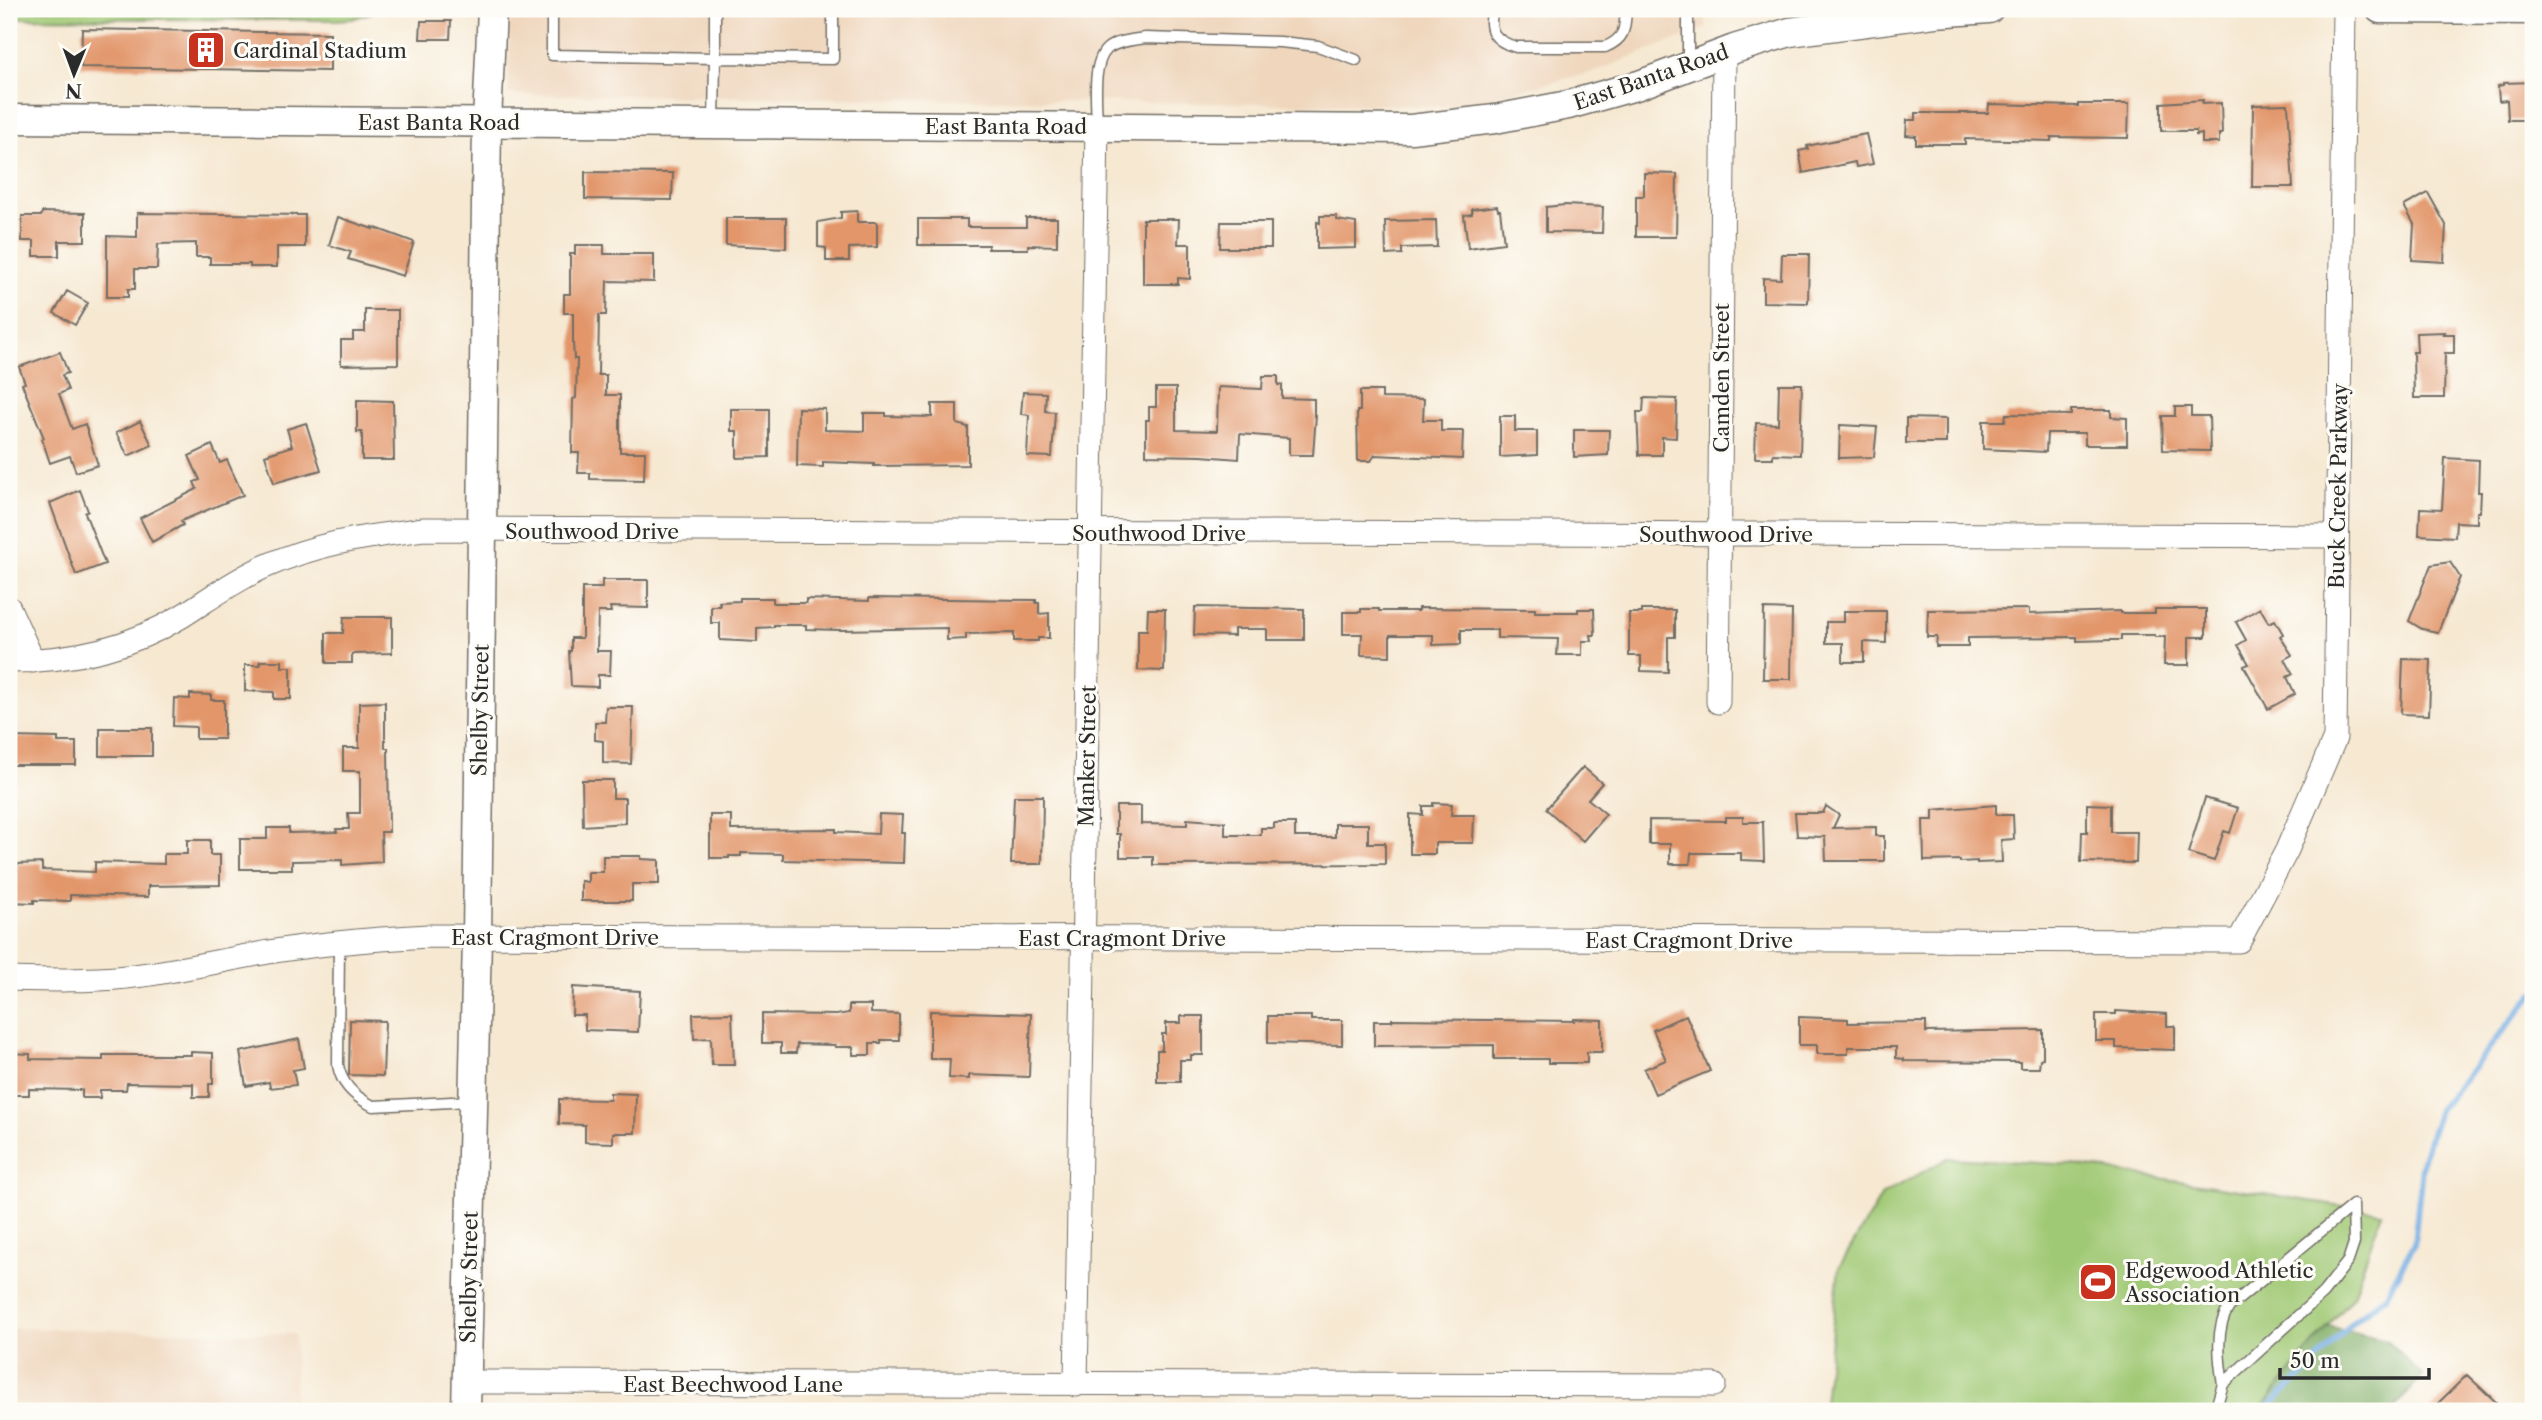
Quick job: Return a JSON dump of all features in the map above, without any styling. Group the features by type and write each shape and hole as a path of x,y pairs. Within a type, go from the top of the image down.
{"street":[{"name":"Shelby Street","path":"466,1411 477,938 487,122 492,9"},
{"name":"East Banta Road","path":"9,118 1411,129 1448,126 1568,105 1639,85 1831,17 1989,9"},
{"name":"Buck Creek Parkway","path":"2239,941 2287,850 2335,738 2344,9"},
{"path":"2380,9 2533,10"},
{"name":"Camden Street","path":"1717,702 1724,53"},
{"name":"Manker Street","path":"1076,1385 1097,127"},
{"name":"Southwood Drive","path":"9,661 33,661 97,651 149,633 265,566 308,550 361,536 406,530 2337,536"},
{"path":"9,608 33,661"},
{"name":"East Cragmont Drive","path":"9,979 124,977 189,969 271,951 428,936 2239,941"},
{"name":"East Beechwood Lane","path":"467,1382 1714,1385"}],"lane":[{"path":"552,9 552,55 833,59 833,9"},
{"path":"714,124 715,9"},
{"path":"1493,9 1490,27 1494,36 1503,43 1516,47 1605,47 1621,38 1626,9"},
{"path":"1688,9 1688,66"},
{"path":"1097,127 1099,63 1107,49 1122,42 1144,38 1280,42 1318,46 1356,60"},
{"path":"339,943 338,1065 344,1083 373,1106 474,1101"},
{"path":"2215,1411 2224,1384 2323,1293 2348,1261 2354,1243 2353,1205 2229,1307 2224,1315 2219,1359 2224,1384"}],"shaded area":[{"path":"510,9 1706,9 1706,28 1593,72 1456,106 508,94"},
{"path":"9,1328 295,1334 294,1411 9,1411"}],"green space":[{"path":"9,9 382,9 352,19 333,20 9,18"},
{"name":"Edgewood Athletic Association","path":"1948,1158 2074,1165 2382,1212 2353,1296 2259,1411 1823,1411 1839,1268 1882,1195"},
{"path":"2328,1326 2386,1340 2423,1376 2392,1411 2259,1411"}],"building":[{"path":"421,21 451,21 450,39 420,39"},
{"name":"Cardinal Stadium","path":"82,29 330,33 330,71 81,67"},
{"path":"2533,82 2533,120 2508,120 2507,100 2499,101 2498,86 2503,83"},
{"path":"2203,100 2202,104 2221,103 2222,134 2219,134 2219,143 2202,143 2202,134 2196,135 2196,131 2161,131 2161,103"},
{"path":"1989,104 2129,104 2128,138 2051,137 2051,141 1965,139 1965,144 1916,144 1916,136 1906,135 1907,120 1916,120 1916,113 1988,113"},
{"path":"2288,104 2293,187 2252,187 2253,105"},
{"path":"1866,134 1873,164 1856,167 1855,162 1803,173 1799,151 1808,149 1807,146"},
{"path":"585,172 673,173 672,200 585,199"},
{"path":"1644,173 1677,174 1676,237 1636,237 1636,196 1644,196"},
{"path":"2428,193 2446,225 2444,262 2412,260 2414,224 2404,206"},
{"path":"1497,206 1500,210 1504,243 1468,248 1464,215 1472,214 1472,209"},
{"path":"1546,207 1603,207 1602,233 1546,232"},
{"path":"857,211 857,222 877,222 877,247 849,248 849,261 826,261 826,248 818,247 818,222 841,218 841,212"},
{"path":"42,212 85,213 85,241 59,241 59,256 34,256 34,241 22,241 22,216 41,216"},
{"path":"137,213 305,215 305,247 277,247 277,267 250,267 250,264 210,264 210,257 196,257 196,243 158,244 157,269 135,269 135,289 128,289 128,297 107,297 107,236 137,237"},
{"path":"1320,216 1337,216 1337,220 1356,223 1356,248 1317,249 1317,222 1320,223"},
{"path":"338,217 414,242 403,276 348,259 351,252 329,245"},
{"path":"726,218 786,218 786,248 726,245"},
{"path":"1026,218 1057,218 1057,246 1028,245 1028,249 988,249 988,245 918,245 918,219 967,219 967,227 1026,227"},
{"path":"1143,219 1179,219 1178,244 1190,244 1190,279 1178,278 1178,284 1143,284"},
{"path":"1436,220 1437,247 1402,248 1402,254 1386,255 1385,221"},
{"path":"1221,222 1271,222 1271,248 1220,248"},
{"path":"575,245 604,245 604,254 654,254 654,282 607,281 606,315 599,315 598,375 606,375 606,395 620,395 620,452 645,452 644,480 590,479 590,473 578,473 579,453 572,453 577,359 574,359 573,313 564,313 564,294 570,294 570,254 575,254"},
{"path":"1782,254 1809,254 1808,303 1763,302 1763,278 1781,279"},
{"path":"67,291 88,303 75,325 54,313"},
{"path":"365,310 398,310 398,364 341,365 341,340 353,340 353,332 365,332"},
{"path":"2445,332 2444,334 2454,334 2454,353 2445,353 2444,398 2414,398 2413,352 2417,352 2416,333"},
{"path":"60,352 68,373 62,375 68,390 59,394 72,429 85,424 98,465 76,472 70,456 50,463 42,439 44,438 22,384 25,383 19,367"},
{"path":"1263,376 1278,376 1278,385 1282,385 1282,398 1314,399 1314,416 1316,415 1313,455 1289,455 1289,438 1240,434 1239,459 1146,455 1146,420 1149,420 1149,407 1156,407 1156,388 1176,388 1176,430 1217,431 1218,387 1262,389"},
{"path":"1779,384 1802,384 1800,455 1773,454 1773,458 1755,458 1756,423 1778,424"},
{"path":"1360,391 1382,391 1382,398 1424,399 1423,420 1441,420 1441,431 1463,431 1462,459 1375,455 1371,461 1358,461 1357,411 1360,411"},
{"path":"1023,392 1046,393 1045,411 1055,412 1052,457 1027,456 1029,415 1021,414"},
{"path":"1644,398 1677,399 1676,438 1662,437 1662,455 1639,455 1637,412 1643,412"},
{"path":"357,400 393,401 394,460 362,460 362,432 357,432"},
{"path":"932,404 957,404 957,424 968,427 968,465 874,466 823,462 823,467 797,466 798,408 825,409 825,430 864,431 864,413 932,417"},
{"path":"2175,407 2191,407 2191,416 2209,416 2210,451 2163,450 2162,416 2175,416"},
{"path":"731,409 769,409 769,457 737,458 737,431 731,431"},
{"path":"2071,410 2111,410 2111,417 2127,418 2127,445 2085,445 2085,433 2047,433 2046,452 1983,449 1983,421 2005,421 2006,414 2071,415"},
{"path":"1500,416 1515,416 1515,431 1537,431 1537,455 1500,457"},
{"path":"1906,418 1946,419 1946,443 1906,443"},
{"path":"140,421 152,445 128,456 116,433"},
{"path":"306,423 321,470 274,483 265,455 292,446 287,429"},
{"path":"1840,425 1877,427 1874,457 1839,458"},
{"path":"1574,430 1609,430 1608,455 1574,457"},
{"path":"212,445 220,463 227,460 243,495 181,521 183,525 152,542 140,518 197,489 194,482 200,480 189,456"},
{"path":"2445,458 2479,460 2478,492 2481,492 2477,523 2456,522 2455,537 2419,535 2420,508 2442,509"},
{"path":"80,490 88,511 85,513 105,564 76,575 50,503"},
{"path":"2450,562 2460,577 2438,632 2422,629 2409,621 2431,565"},
{"path":"602,580 648,580 648,608 610,607 611,612 598,612 597,651 611,651 610,675 598,675 598,687 571,686 569,651 571,638 582,638 582,588 602,588"},
{"path":"740,598 773,598 773,603 806,603 806,599 869,601 869,598 1036,600 1036,603 1039,603 1039,614 1049,613 1049,638 1014,641 1014,633 966,634 966,639 947,640 947,628 840,630 806,629 806,625 774,625 757,628 757,642 720,640 720,623 711,623 711,606 720,606 719,602 740,601"},
{"path":"1195,607 1304,609 1304,640 1267,640 1267,629 1234,629 1234,636 1194,635"},
{"path":"1418,608 1535,609 1535,612 1578,612 1578,609 1594,609 1595,635 1591,635 1592,641 1582,641 1582,655 1557,655 1558,639 1497,638 1497,630 1461,630 1461,644 1433,645 1433,635 1390,635 1390,656 1361,655 1362,634 1343,634 1343,612 1361,612 1361,609 1418,611"},
{"path":"2260,608 2269,623 2275,620 2283,634 2280,636 2292,655 2285,659 2293,674 2287,677 2295,694 2268,709 2244,666 2249,664 2238,645 2246,640 2236,622"},
{"path":"1148,609 1165,609 1164,671 1138,670 1138,630 1147,630"},
{"path":"1764,609 1792,610 1791,679 1763,679"},
{"path":"2029,609 2029,614 2120,611 2155,613 2155,609 2206,609 2206,637 2189,637 2189,665 2164,665 2165,637 2155,635 2121,635 2121,640 2077,641 2077,637 1968,638 1968,647 1936,647 1937,637 1927,637 1928,610"},
{"path":"1642,610 1675,610 1675,637 1668,637 1668,672 1641,671 1641,656 1629,656 1629,613 1642,613"},
{"path":"1844,611 1886,611 1886,643 1864,642 1864,662 1843,662 1843,643 1826,643 1826,622 1844,622"},
{"path":"344,617 392,617 392,653 352,654 352,663 326,663 326,633 343,633"},
{"path":"2403,659 2431,660 2429,715 2401,714"},
{"path":"260,661 282,661 282,667 291,667 291,699 274,699 274,692 245,691 245,665 260,665"},
{"path":"190,694 211,695 211,700 224,700 224,739 196,739 196,727 173,726 174,698 190,699"},
{"path":"385,702 389,832 381,832 382,862 342,865 342,860 292,861 292,869 240,869 240,839 267,839 267,828 289,828 289,833 337,832 336,829 349,829 348,813 360,813 360,771 343,771 343,748 359,748 359,703"},
{"path":"606,707 633,707 631,764 603,763 603,741 595,740 595,722 605,722"},
{"path":"100,728 152,728 152,756 100,756"},
{"path":"11,737 58,738 58,742 76,742 76,765 11,765"},
{"path":"1583,767 1602,783 1588,799 1606,814 1583,841 1546,809"},
{"path":"582,780 613,780 613,798 625,798 625,823 583,826"},
{"path":"1014,796 1043,796 1042,864 1011,864"},
{"path":"2205,798 2238,808 2230,833 2224,831 2214,861 2188,853"},
{"path":"1433,803 1452,804 1451,815 1474,815 1473,843 1435,843 1435,854 1410,854 1410,814 1423,815 1423,806 1433,806"},
{"path":"2087,804 2111,805 2111,832 2137,832 2136,863 2081,862 2082,832 2087,832"},
{"path":"1996,805 1996,815 2013,815 2014,839 2001,840 2002,862 1924,861 1923,820 1933,820 1933,810"},
{"path":"1116,806 1141,806 1141,824 1187,825 1187,819 1225,822 1225,835 1261,835 1261,828 1274,828 1274,823 1295,823 1295,837 1335,837 1335,824 1368,824 1368,843 1385,843 1385,864 1153,865 1153,857 1120,857 1120,834 1116,834"},
{"path":"1826,806 1839,815 1833,828 1876,827 1876,836 1884,836 1884,861 1826,861 1825,837 1797,836 1795,813 1823,813"},
{"path":"879,814 903,815 904,863 783,860 783,854 741,853 741,856 729,858 710,858 710,815 731,815 731,830 836,829 836,832 878,834"},
{"path":"1726,817 1743,817 1743,822 1763,822 1764,861 1741,860 1741,853 1691,853 1690,864 1670,864 1670,844 1649,844 1649,820 1726,821"},
{"path":"187,840 210,840 210,855 220,855 220,885 148,886 148,897 70,895 70,901 10,902 11,870 17,870 17,864 42,863 42,870 95,872 95,862 164,864 164,854 187,854"},
{"path":"603,856 641,856 641,859 659,860 659,884 632,884 632,901 581,901 581,881 588,882 588,872 603,872"},
{"path":"573,987 640,991 638,1032 585,1030 585,1015 572,1015"},
{"path":"849,1005 871,1005 871,1013 899,1014 899,1040 870,1043 870,1055 853,1055 853,1047 797,1044 796,1053 781,1053 781,1043 762,1043 762,1014 836,1015 849,1013"},
{"path":"930,1011 1031,1014 1029,1077 969,1075 969,1079 949,1078 950,1059 930,1059"},
{"path":"2116,1011 2167,1014 2167,1026 2175,1026 2175,1050 2116,1048 2116,1041 2096,1041 2096,1014 2116,1014"},
{"path":"732,1013 734,1065 712,1065 711,1038 694,1039 693,1014"},
{"path":"1686,1015 1710,1071 1655,1094 1644,1069 1666,1060 1653,1030"},
{"path":"1181,1016 1203,1016 1203,1055 1191,1055 1191,1060 1180,1060 1180,1082 1157,1082 1157,1050 1162,1050 1162,1034 1166,1034 1166,1023 1181,1023"},
{"path":"1268,1016 1311,1016 1311,1020 1342,1020 1342,1045 1268,1043"},
{"path":"1799,1017 1848,1019 1848,1023 1926,1022 1926,1032 2043,1030 2043,1058 2040,1059 2039,1068 2020,1068 2020,1062 1904,1061 1896,1058 1896,1047 1848,1047 1848,1054 1817,1054 1817,1045 1799,1045"},
{"path":"350,1020 385,1021 383,1076 349,1075"},
{"path":"1602,1020 1602,1052 1587,1052 1587,1063 1548,1063 1548,1059 1494,1059 1494,1045 1374,1046 1374,1021"},
{"path":"299,1039 304,1068 293,1070 296,1085 270,1088 269,1082 246,1086 240,1052"},
{"path":"191,1052 213,1053 213,1084 209,1084 209,1097 193,1097 193,1084 127,1083 126,1090 100,1090 100,1098 82,1098 82,1090 29,1089 29,1095 9,1095 9,1053 30,1054 30,1059 103,1060 103,1055 191,1055"},
{"path":"610,1093 636,1094 635,1133 613,1133 613,1143 585,1142 585,1125 559,1124 559,1099 610,1100"},
{"path":"2467,1375 2496,1402 2494,1404 2501,1411 2430,1411"}],"waterway":[{"path":"2264,1411 2306,1372 2351,1323 2385,1297 2414,1244 2423,1158 2439,1110 2533,994"}],"place":[{"name":"Cardinal Stadium","path":"206,50"},
{"name":"Edgewood Athletic Association","path":"2098,1282"}]}
